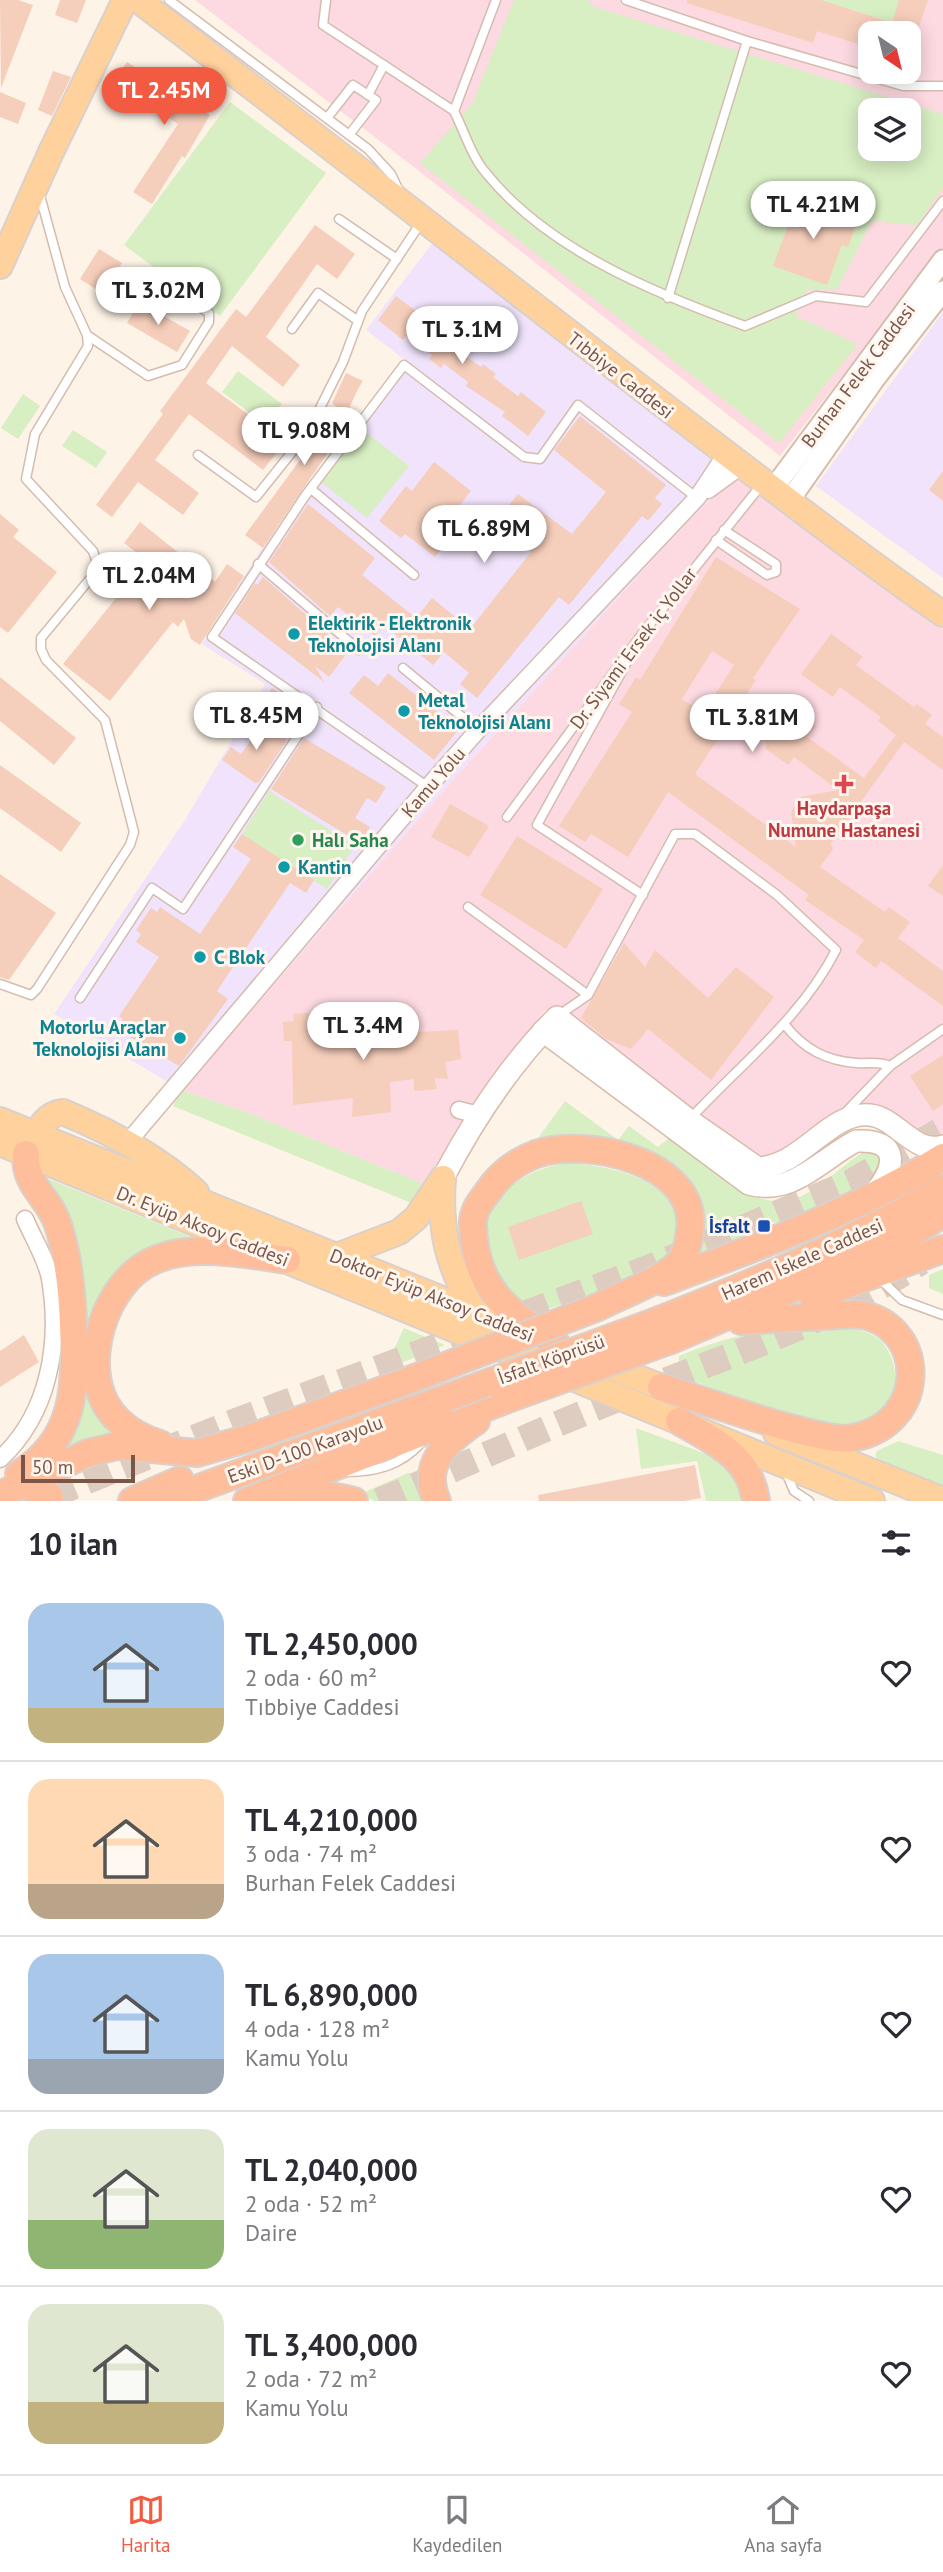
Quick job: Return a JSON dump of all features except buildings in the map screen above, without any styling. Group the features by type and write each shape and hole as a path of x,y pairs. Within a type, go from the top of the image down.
{"highway":[{"path":"0,1487 39,1462 58,1437 74,1391 71,1284 66,1253 57,1221 26,1172 31,1144"},
{"path":"556,1345 498,1298 485,1282 472,1248 472,1217 505,1170 547,1152 584,1149 605,1151 642,1163 663,1174 680,1191 689,1207 691,1224 688,1243 679,1263 598,1307"},
{"path":"0,1495 88,1453 117,1446 185,1454 210,1449 399,1384 823,1220 871,1198 943,1157"},
{"name":"Harem İskele Caddesi","path":"664,1330 886,1222 943,1188"},
{"name":"Harem İskele Caddesi","path":"664,1330 885,1249 943,1214"},
{"path":"741,1321 943,1249"},
{"path":"210,1449 158,1443 136,1434 116,1419 104,1397 98,1373 99,1330 107,1307 126,1281 145,1264 174,1254 233,1253 287,1260"},
{"path":"661,1387 795,1428 850,1439 888,1424 902,1411 910,1382 910,1365 906,1352 886,1323 872,1316 855,1314 741,1321 664,1330"},
{"name":"İsfalt Köprüsü","path":"446,1398 664,1330"},
{"name":"İsfalt Köprüsü","path":"505,1400 664,1330"},
{"path":"132,1501 399,1384"},
{"name":"Eski D-100 Karayolu","path":"163,1501 446,1398"},
{"path":"437,1501 432,1474 435,1460 448,1440 505,1400"},
{"name":"Eski D-100 Karayolu","path":"247,1501 505,1400"},
{"path":"679,1421 733,1452 748,1472 756,1501"},
{"path":"268,1501 302,1494 330,1494 354,1501"}],"main road":[{"path":"0,266 36,183 125,0"},
{"name":"Tıbbiye Caddesi","path":"138,0 323,140 416,217 734,460 943,614"},
{"path":"337,1256 399,1232 416,1217 443,1178 469,1113 550,1024 683,1126 741,1181 759,1187 795,1181 856,1140 872,1142 889,1153 892,1164 890,1174 871,1198"},
{"path":"31,1144 46,1118 53,1113 63,1112 128,1142 175,1172 210,1205"},
{"path":"683,1126 758,1168 785,1162 846,1119 871,1115 924,1147 943,1146"},
{"name":"Doktor Eyüp Aksoy Caddesi","path":"0,1119 31,1144 210,1205 943,1500"},
{"name":"Dr. Eyüp Aksoy Caddesi","path":"0,1143 31,1144 287,1260 679,1421"},
{"path":"443,1178 443,1239 457,1281 474,1312"},
{"path":"679,1421 872,1501"}],"street":[{"name":"Burhan Felek Caddesi","path":"775,491 943,260"},
{"name":"Burhan Felek Caddesi","path":"775,491 874,380 941,297"},
{"name":"Kamu Yolu","path":"128,1142 478,730 734,460"},
{"path":"0,1459 20,1441 43,1399 53,1350 50,1278 25,1219"}],"lane":[{"path":"169,0 349,135 391,174 416,217 397,259 357,320 343,362 308,432 256,497 198,455"},
{"path":"326,0 323,25 454,111 484,172 541,228 668,298 745,326 816,296 866,302 943,201"},
{"path":"454,111 474,52 496,0"},
{"path":"626,0 747,41 903,86 943,86"},
{"path":"668,298 747,41"},
{"path":"368,95 384,65"},
{"path":"327,118 353,85 376,100 349,135"},
{"path":"0,985 32,995 130,845 134,832 105,720 46,660 41,649 41,638 94,574 96,560 93,551 26,479 35,434 88,346 87,335 65,287 36,183"},
{"path":"339,219 397,259"},
{"path":"87,335 148,376 182,365 209,322 209,313 149,274"},
{"path":"292,329 318,293 357,320"},
{"path":"428,787 317,707 212,637 258,564 404,365 524,457 540,459 578,405 697,498"},
{"path":"311,489 414,575"},
{"name":"Dr. Siyami Ersek iç Yollar","path":"507,817 642,634 724,530 775,491"},
{"path":"716,540 767,576 774,575 778,569 776,564 724,530"},
{"path":"258,564 359,650"},
{"path":"642,634 537,825 643,895"},
{"path":"403,668 478,730"},
{"path":"80,998 152,888 183,909 317,707"},
{"path":"550,1024 588,995 676,834 695,834 776,894 836,950 824,975 785,1024 683,1126"},
{"path":"468,907 588,995"},
{"path":"785,1024 799,1042 834,1061 882,1062 890,1066"},
{"path":"829,1130 890,1066 943,1029"},
{"path":"876,1275 902,1300 943,1315"},
{"path":"777,1462 789,1476 794,1491 809,1501"}],"shaded area":[{"path":"195,0 943,0 943,247 780,456 414,167"},
{"path":"434,241 737,472 664,547 439,796 181,1090 54,1014 185,820 265,684 202,644 260,551 405,360 366,330"},
{"path":"943,312 943,578 816,486"},
{"path":"737,472 841,555 943,629 943,1138 933,1142 884,1109 769,1160 545,1010 424,1184 246,1112 181,1090 439,796 664,547"}],"green space":[{"path":"514,0 587,0 595,7 891,98 858,98 858,161 921,161 921,107 943,114 943,188 917,225 872,221 837,290 807,290 796,316 858,344 779,443 420,163 472,104"},
{"path":"821,0 899,0 893,21"},
{"path":"230,102 326,173 220,316 124,245"},
{"path":"238,371 282,404 266,425 222,392"},
{"path":"23,394 40,406 18,439 1,428"},
{"path":"73,430 107,452 96,468 62,446"},
{"path":"363,430 409,466 367,518 321,482"},
{"name":"Halı Saha","path":"269,791 355,846 327,889 242,834"},
{"path":"181,1090 246,1112 424,1184 414,1204 173,1106"},
{"path":"565,1101 618,1140 629,1126 658,1147 670,1137 714,1173 748,1194 766,1200 784,1201 802,1196 868,1149 882,1152 886,1176 796,1221 766,1223 726,1252 688,1271 685,1184 533,1145"},
{"path":"564,1163 592,1165 622,1172 661,1192 671,1202 676,1213 678,1226 675,1250 640,1277 534,1314 492,1278 483,1223 497,1200 516,1183 550,1166"},
{"path":"46,1178 208,1244 131,1268 91,1398 95,1415 111,1435 56,1457 82,1281 80,1250 70,1219 46,1184"},
{"path":"943,1269 943,1294 929,1288 929,1275"},
{"path":"838,1323 868,1333 882,1342 894,1365 894,1389 890,1401 873,1418 860,1423 844,1424 797,1415 742,1399 678,1375 679,1356 720,1341 776,1329"},
{"path":"404,1328 445,1345 384,1370"},
{"path":"636,1428 714,1457 733,1472 747,1501 706,1501 697,1461 641,1469"},
{"path":"898,1441 943,1455 943,1488 880,1461 875,1456 877,1451"},
{"path":"408,1473 418,1474 422,1501 374,1501 366,1496 367,1491"}],"tunnel":[{"path":"50,1496 236,1421 648,1268 851,1182 943,1129"},
{"path":"379,1501 579,1415 808,1323 884,1285 921,1262"}],"place":[{"name":"Elektirik - Elektronik Teknolojisi Alanı","path":"294,634"},
{"name":"Metal Teknolojisi Alanı","path":"404,711"},
{"name":"Haydarpaşa Numune Hastanesi","path":"844,784"},
{"name":"Halı Saha","path":"298,840"},
{"name":"Kantin","path":"284,867"},
{"name":"C Blok","path":"200,957"},
{"name":"Motorlu Araçlar Teknolojisi Alanı","path":"180,1038"},
{"name":"İsfalt","path":"764,1226"}]}
